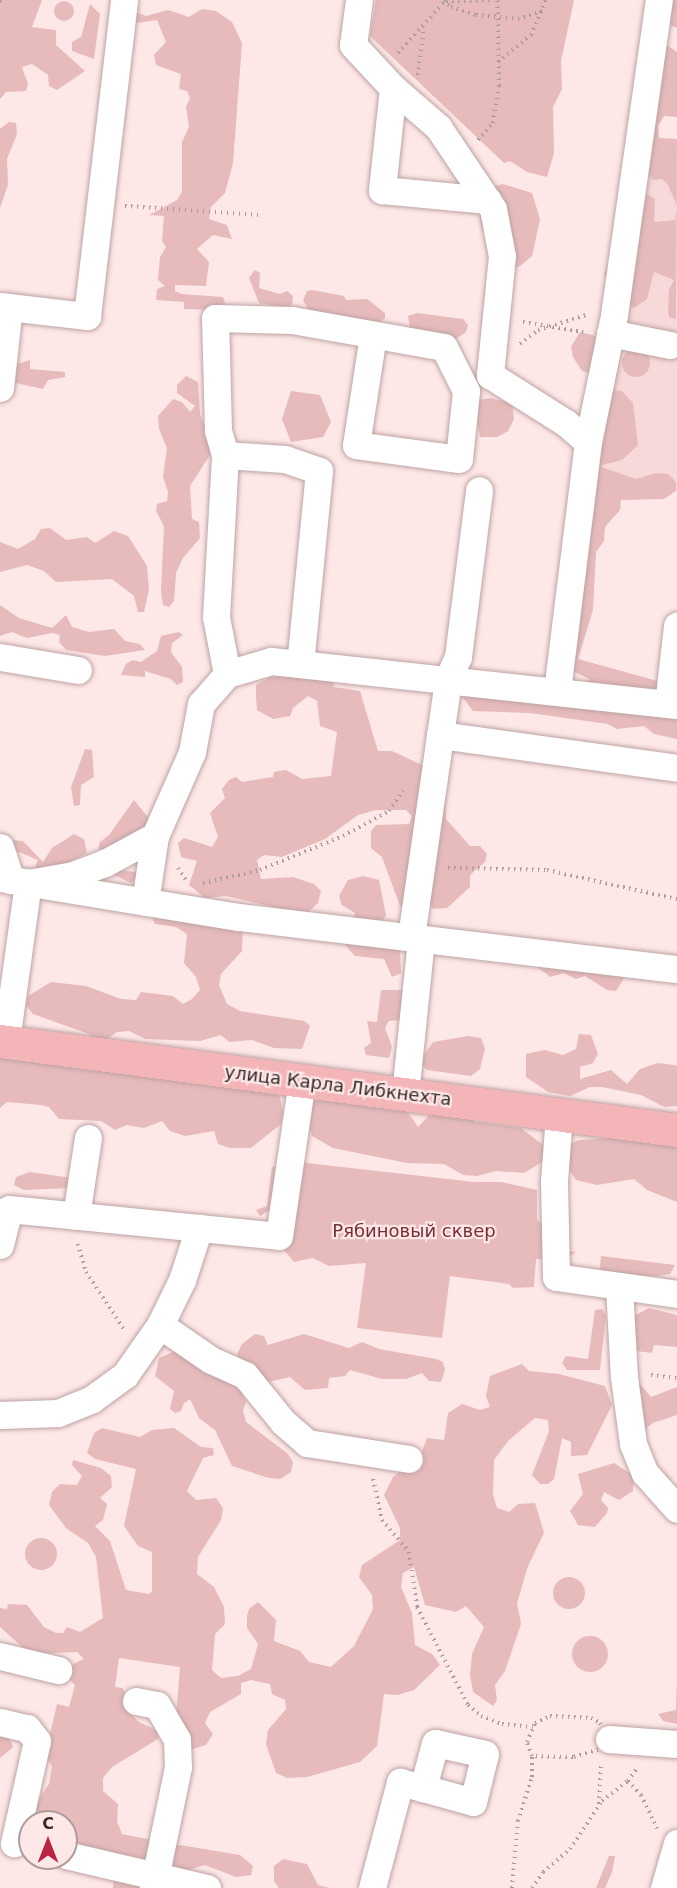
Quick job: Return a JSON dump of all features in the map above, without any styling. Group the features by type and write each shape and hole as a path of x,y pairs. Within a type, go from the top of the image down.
{"main road":[{"name":"улица Карла Либкнехта","path":"3,1041 677,1130"}],"lane":[{"path":"0,387 4,307 87,316 124,0"},
{"path":"359,0 353,45 392,86 438,127 488,200 502,256 490,368"},
{"path":"557,690 588,442 616,297 659,0"},
{"path":"392,86 382,190 488,200"},
{"path":"227,674 216,616 225,455 218,430 215,318 292,320 444,347 466,391 459,459 356,445 374,335"},
{"path":"610,333 670,345"},
{"path":"456,372 490,368 566,423 588,442"},
{"path":"225,455 285,459 319,471 300,664"},
{"path":"405,1094 420,867 448,679 458,657 479,490"},
{"path":"145,902 155,836 192,752 201,704 227,674 271,661 673,704 677,626"},
{"path":"0,657 78,670"},
{"path":"440,735 677,768"},
{"path":"13,880 98,866 155,836"},
{"path":"0,847 13,880 3,1041"},
{"path":"13,880 145,902 416,938 677,969"},
{"path":"0,1245 9,1209 279,1236 302,1081"},
{"path":"558,1115 554,1181 556,1278 677,1294"},
{"path":"76,1216 88,1138"},
{"path":"0,1415 58,1413 92,1399 125,1375 160,1325 182,1280 199,1228"},
{"path":"619,1286 624,1377 633,1444 645,1473 677,1509"},
{"path":"160,1325 211,1360 245,1375 283,1422 307,1443 409,1459"},
{"path":"0,1656 58,1670"},
{"path":"136,1701 157,1706 177,1739 178,1767 154,1882"},
{"path":"0,1722 27,1728 37,1741 15,1843"},
{"path":"606,1744 670,1743"},
{"path":"372,1888 400,1782 423,1788"},
{"path":"664,1888 674,1852"},
{"path":"78,1859 154,1882 207,1888"}],"path":[{"path":"392,86 424,27 445,0"},
{"path":"445,0 490,0"},
{"path":"445,0 476,15 518,19 543,11"},
{"path":"456,152 479,139 493,123 499,86 497,0"},
{"path":"498,63 531,35 546,0"},
{"path":"392,86 420,68 424,27"},
{"path":"100,204 259,215"},
{"path":"490,368 538,330 590,314 616,297"},
{"path":"496,316 549,327 610,333"},
{"path":"200,883 260,870 344,836 390,811 407,784"},
{"path":"420,867 547,870 677,899"},
{"path":"145,902 189,885"},
{"path":"76,1216 86,1272 142,1350"},
{"path":"372,1454 375,1496 382,1520 409,1552 417,1607 468,1705 481,1716 501,1724 533,1727"},
{"path":"512,1888 518,1821 531,1777 532,1756 527,1742 533,1727 550,1716 591,1718 600,1723 606,1744 600,1804"},
{"path":"532,1888 543,1872 570,1849 600,1804 628,1781 643,1758 670,1743"},
{"path":"532,1756 573,1757 606,1744"},
{"path":"628,1781 641,1795 674,1852"}],"shaded area":[{"path":"647,163 677,167 677,491 596,478"}],"green space":[{"path":"0,0 42,0 32,27 56,30 56,45 85,71 57,90 49,86 48,75 32,64 22,67 28,84 26,91 6,92 0,99"},
{"path":"376,0 574,0 561,61 562,89 553,107 554,153 547,177 527,172 510,161 504,163 370,36"},
{"path":"646,0 677,0 677,28 668,24"},
{"path":"64,1 71,4 74,11 71,18 64,21 57,18 54,11 57,4"},
{"path":"90,4 100,14 94,59 72,51 72,42 81,37"},
{"path":"202,9 216,11 232,22 242,43 233,163 225,193 211,207 209,219 227,225 232,239 213,235 197,249 209,262 206,286 175,285 175,291 182,294 223,297 226,306 223,310 184,309 184,302 156,300 157,289 165,286 158,280 160,257 166,247 162,241 164,216 149,215 177,200 182,192 182,142 189,127 186,107 190,98 187,91 179,89 181,74 156,65 154,55 166,42 157,20 129,24 133,11 146,16 168,10 189,17"},
{"path":"667,45 677,52 677,117 664,116 658,126 659,138 677,139 677,205 668,185 662,179 653,180 646,169 652,46"},
{"path":"9,122 16,123 17,134 7,159 8,185 0,208 0,129"},
{"path":"503,184 532,193 540,219 532,256 520,266 509,269 482,230 480,219 480,200 486,188"},
{"path":"639,189 655,199 654,222 675,220 677,209 676,319 669,317 668,309 669,290 674,280 654,272 647,299 634,308 624,303 604,275"},
{"path":"255,270 260,273 259,288 280,294 287,291 293,296 292,304 286,308 259,303 249,278"},
{"path":"307,291 344,296 346,300 367,299 385,313 385,318 378,323 311,315 303,300"},
{"path":"417,313 463,319 468,325 466,332 453,341 411,333 408,316"},
{"path":"580,332 601,337 590,373 582,371 573,357 571,347"},
{"path":"636,349 646,353 650,363 646,373 636,377 626,373 622,363 626,353"},
{"path":"11,359 18,364 30,360 30,369 65,372 65,377 48,380 43,389 11,382"},
{"path":"186,376 198,382 200,414 211,444 210,455 190,486 192,519 199,522 200,538 183,558 176,573 174,601 169,607 163,605 161,591 164,526 156,511 157,504 167,501 168,492 163,477 167,448 159,429 158,416 173,399 182,402 190,412 195,406 177,393 177,385"},
{"path":"610,390 622,391 633,403 638,445 622,460 598,466 636,479 656,473 668,474 676,482 676,491 664,499 621,500 620,510 605,527 604,541 596,552 593,610 578,659 661,682 656,689 599,685 677,705 677,739 654,734 644,726 617,729 608,724 530,713 473,711 463,698 467,691 584,685 589,679 569,669 566,655"},
{"path":"291,391 320,395 331,422 323,437 291,442 282,419"},
{"path":"490,398 512,403 514,419 508,431 497,437 480,437 473,401"},
{"path":"50,528 66,540 87,537 95,543 114,531 128,536 147,566 149,589 144,612 138,612 134,596 112,579 56,582 44,571 27,565 0,572 0,542 18,549 35,539 41,529"},
{"path":"0,605 19,618 52,628 66,615 72,627 89,632 114,629 125,641 140,644 145,650 105,656 66,650 59,642 60,635 52,633 27,638 12,632 0,636"},
{"path":"179,632 183,635 172,643 171,652 182,667 183,682 177,685 171,679 145,671 145,677 121,675 126,664 133,660 141,662 157,651 161,636"},
{"path":"331,673 334,687 360,691 378,751 392,751 422,765 429,763 445,790 446,819 470,846 480,846 487,854 485,862 470,875 470,887 447,908 433,909 427,901 400,906 382,857 371,848 371,831 376,825 409,824 412,816 406,810 376,810 358,815 325,839 282,857 264,855 257,860 261,879 293,877 314,884 321,891 318,903 304,916 282,916 277,908 226,896 205,898 189,885 197,861 181,857 178,843 184,838 212,847 218,837 210,813 225,798 222,789 229,780 236,777 242,782 273,777 274,772 286,770 302,779 331,776 337,732 320,726 317,701 308,696 293,708 290,716 273,719 257,710 256,685 270,677"},
{"path":"85,749 92,750 94,777 81,785 80,805 74,806 71,787"},
{"path":"134,800 151,821 149,830 107,850 98,849 100,842 109,835"},
{"path":"74,834 84,839 87,853 49,872 31,876 38,860 12,849 11,840 23,841 43,862 52,848"},
{"path":"86,866 136,872 138,877 131,883 112,874 96,883"},
{"path":"363,876 379,880 386,915 380,925 400,950 401,973 392,977 384,959 355,956 345,945 355,913 342,905 339,896 348,880"},
{"path":"151,914 243,926 242,951 221,974 219,985 227,1004 240,1011 304,1021 310,1026 302,1049 274,1048 252,1040 229,1042 221,1035 200,1041 145,1039 129,1031 117,1032 101,1043 89,1034 33,1014 26,1005 28,996 51,982 86,986 121,999 136,1000 141,992 173,996 183,1004 192,999 200,990 196,977 184,963 187,934 176,927 155,924"},
{"path":"534,964 626,975 616,991 607,990 585,976 576,979 564,973 550,977"},
{"path":"381,990 407,990 402,1020 389,1021 385,1028 392,1047 389,1058 366,1055 364,1048 371,1043 367,1021 377,1022"},
{"path":"579,1034 591,1035 598,1054 593,1063 580,1067 580,1079 611,1070 627,1084 640,1069 658,1063 674,1065 677,1066 677,1106 664,1107 641,1095 602,1087 590,1087 570,1096 548,1092 526,1077 526,1054 545,1050 563,1055 576,1049"},
{"path":"468,1036 481,1038 485,1049 480,1069 471,1076 427,1070 419,1062 433,1042"},
{"path":"0,1057 279,1094 283,1110 281,1124 251,1148 230,1148 218,1144 214,1131 185,1136 170,1131 162,1121 144,1128 127,1125 115,1130 101,1121 59,1119 49,1107 41,1105 7,1102 0,1108"},
{"path":"327,1098 401,1102 418,1127 435,1109 465,1114 475,1122 521,1128 547,1148 544,1161 524,1173 496,1171 477,1176 463,1175 444,1164 407,1163 333,1148 312,1136 308,1123 309,1106 316,1100"},
{"path":"677,1134 677,1202 647,1190 634,1179 597,1185 576,1180 568,1168 569,1144 580,1140"},
{"name":"Рябиновый сквер","path":"298,1162 474,1182 501,1182 537,1190 537,1220 570,1243 569,1251 576,1252 564,1260 536,1259 534,1287 513,1288 509,1284 450,1276 442,1338 357,1328 366,1263 329,1266 313,1258 294,1262 284,1250"},
{"path":"276,1166 270,1210 260,1216 256,1210 267,1206 272,1167"},
{"path":"30,1172 72,1178 70,1188 24,1190 14,1185 16,1177"},
{"path":"601,1256 675,1265 670,1274 608,1277 600,1269"},
{"path":"649,1308 677,1315 677,1347 654,1345 652,1353 636,1351 631,1324 636,1315"},
{"path":"602,1309 606,1316 600,1370 567,1370 562,1363 566,1356 588,1359 595,1310"},
{"path":"255,1334 264,1336 268,1345 304,1334 349,1348 362,1342 379,1349 436,1359 443,1362 445,1370 441,1382 429,1381 422,1373 406,1379 382,1379 350,1370 345,1376 329,1378 328,1388 305,1390 290,1377 268,1382 255,1376 237,1354 242,1344"},
{"path":"173,1352 185,1352 240,1390 246,1401 243,1411 246,1422 288,1454 293,1462 291,1472 280,1479 269,1478 232,1466 215,1430 199,1418 190,1399 184,1403 181,1411 175,1413 170,1409 174,1391 155,1376 159,1358"},
{"path":"522,1364 529,1371 559,1374 605,1386 612,1405 587,1455 571,1456 571,1442 562,1438 554,1479 548,1484 540,1484 532,1475 549,1431 548,1420 535,1418 508,1441 494,1460 493,1495 497,1508 509,1512 518,1504 535,1503 544,1533 528,1566 517,1603 521,1624 505,1671 495,1685 497,1700 493,1706 473,1692 470,1675 472,1654 484,1627 466,1606 456,1612 425,1605 414,1567 403,1573 401,1587 412,1613 415,1645 432,1654 440,1665 414,1690 398,1695 384,1694 377,1746 360,1762 307,1777 287,1778 276,1773 266,1744 268,1730 286,1709 285,1700 272,1694 270,1684 251,1680 241,1683 241,1694 210,1712 205,1723 213,1734 206,1745 186,1751 176,1716 180,1667 119,1658 115,1687 123,1688 132,1715 139,1722 158,1731 158,1739 112,1767 103,1778 103,1791 118,1804 117,1821 122,1834 152,1840 147,1859 78,1846 78,1810 32,1810 49,1784 52,1766 45,1756 57,1704 69,1707 75,1685 68,1678 73,1664 84,1659 77,1652 30,1654 0,1627 0,1608 7,1609 8,1604 27,1605 44,1627 56,1633 63,1633 67,1627 80,1632 103,1618 96,1557 88,1543 66,1528 49,1505 52,1492 60,1484 77,1485 82,1476 72,1465 73,1460 101,1468 111,1476 112,1487 100,1498 107,1504 103,1520 95,1526 110,1541 126,1590 149,1594 152,1591 152,1552 138,1546 124,1526 136,1469 95,1459 87,1453 94,1433 102,1428 140,1437 152,1430 174,1428 201,1447 213,1448 214,1455 203,1458 187,1491 196,1500 216,1498 223,1508 221,1520 198,1557 197,1574 214,1587 224,1607 225,1624 215,1634 212,1670 221,1678 238,1676 251,1669 258,1644 247,1628 247,1616 249,1609 258,1602 276,1620 274,1641 300,1651 309,1662 331,1667 354,1646 373,1609 372,1595 359,1577 362,1565 400,1540 400,1528 384,1495 393,1477 420,1456 427,1438 444,1440 448,1413 462,1404 480,1410 490,1407 486,1396 490,1376"},
{"path":"638,1382 651,1397 677,1387 677,1415 653,1423 640,1433"},
{"path":"614,1463 634,1476 633,1491 619,1500 604,1492 601,1500 608,1508 607,1513 595,1527 578,1525 570,1511 583,1494 578,1474"},
{"path":"41,1538 52,1543 57,1554 52,1565 41,1570 30,1565 25,1554 30,1543"},
{"path":"569,1577 580,1582 585,1593 580,1604 569,1609 558,1604 553,1593 558,1582"},
{"path":"590,1636 603,1641 608,1654 603,1667 590,1672 577,1667 572,1654 577,1641"},
{"path":"677,1680 677,1724 663,1721 658,1714 676,1710"},
{"path":"0,1735 9,1737 13,1747 0,1758"},
{"path":"180,1845 240,1855 253,1866 251,1875 236,1877 205,1865 185,1871 174,1867 169,1846"},
{"path":"609,1856 615,1856 612,1872 605,1888 596,1888"},
{"path":"283,1859 307,1864 318,1885 329,1888 279,1888 274,1881 274,1866"},
{"path":"114,1873 141,1885 140,1888 113,1888"}]}
